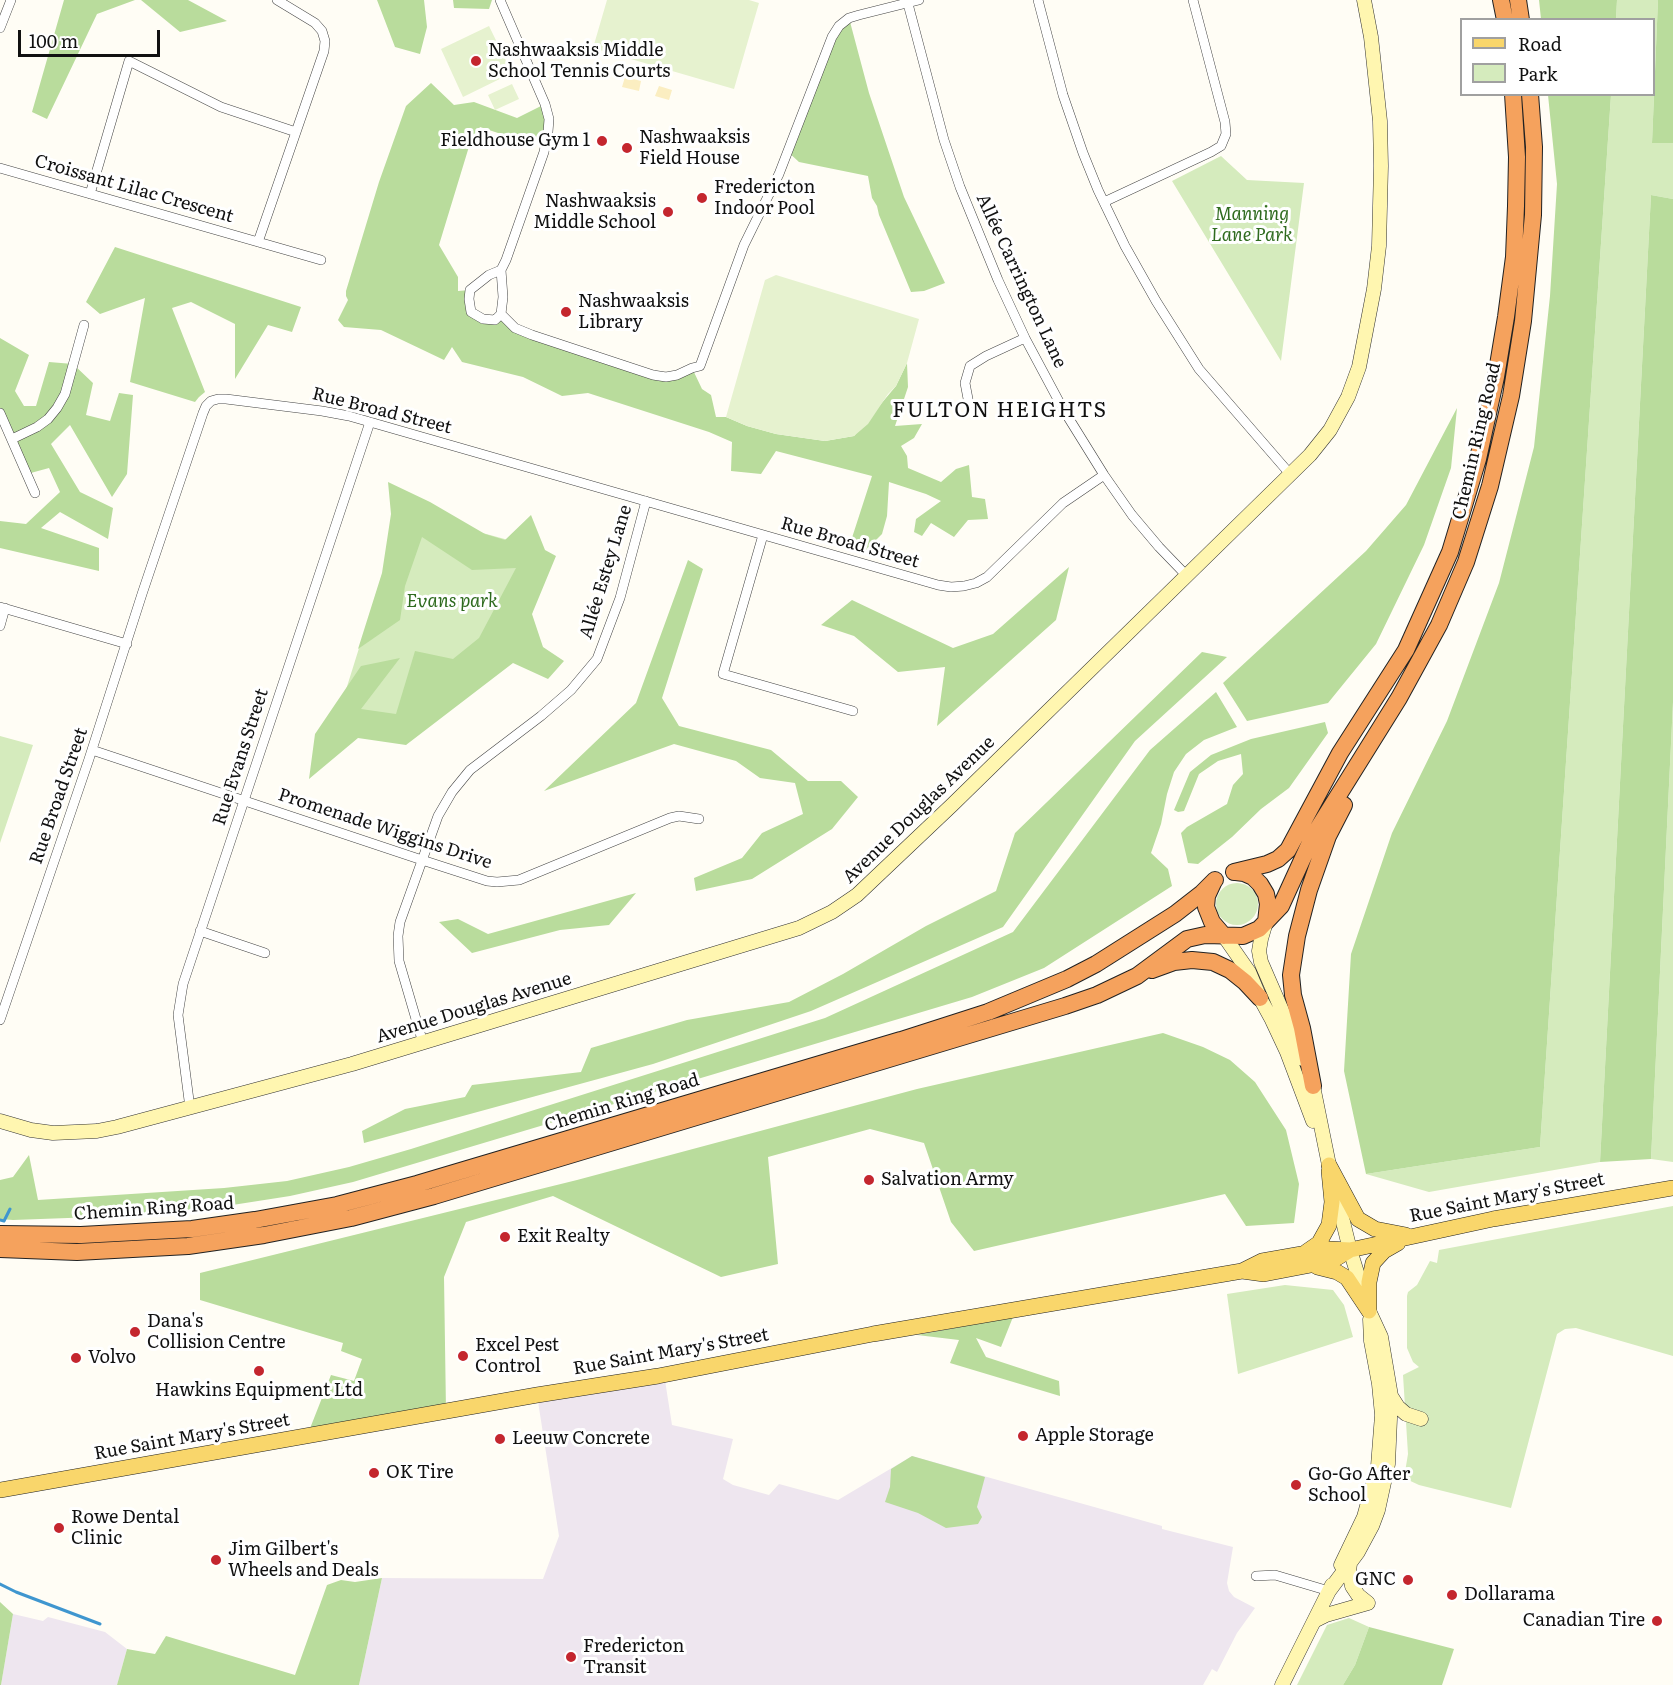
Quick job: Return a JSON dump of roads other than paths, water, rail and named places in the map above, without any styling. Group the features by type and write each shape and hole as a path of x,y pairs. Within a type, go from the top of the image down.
{"highway":[{"path":"1502,0 1505,18"},
{"path":"1518,0 1521,18"},
{"name":"Chemin Ring Road","path":"1234,872 1267,864 1278,859 1288,850 1340,753 1406,650 1450,552 1478,459 1506,317 1514,257 1516,206 1517,157 1514,96"},
{"name":"Chemin Ring Road","path":"1266,922 1281,906 1313,836 1399,698 1439,625 1466,562 1490,486 1510,396 1523,321 1533,215 1534,147 1530,96"},
{"path":"1313,1086 1292,985 1291,975 1297,936 1309,890 1328,836 1399,698"},
{"path":"1234,872 1253,877 1260,884 1268,903 1266,922 1259,929 1243,936 1224,936 1212,922 1206,907 1207,896 1215,880 1224,874 1234,872"},
{"name":"Chemin Ring Road","path":"0,1234 81,1235 192,1229 337,1205 439,1178 987,1012 1067,979 1096,964 1175,914 1215,880"},
{"name":"Chemin Ring Road","path":"0,1250 76,1252 188,1246 264,1235 351,1218 435,1196 1065,1006 1097,995 1137,976 1187,939 1205,935 1224,936"},
{"path":"1137,976 1174,962 1192,960 1213,962 1230,969 1260,998"}],"main road":[{"path":"1329,1165 1358,1219 1376,1229 1412,1236"},
{"path":"1329,1165 1332,1202 1329,1225 1319,1243 1304,1260 1347,1278 1369,1311"},
{"name":"Rue Saint Mary's Street","path":"0,1490 537,1395 658,1376 873,1334 1242,1271 1262,1261 1304,1260 1330,1249 1350,1250 1493,1219 1673,1188"},
{"path":"1655,1190 1673,1194"},
{"path":"1369,1311 1369,1282 1373,1263 1384,1251 1412,1236"}],"street":[{"path":"0,28 11,0"},
{"path":"258,242 324,51 325,41 322,31 315,23 277,0"},
{"path":"500,0 545,104 549,119 544,152 501,270 503,297 501,314 495,320 483,319 471,312 470,290 489,275 501,270"},
{"path":"501,314 515,328 532,335 653,375 666,377 677,375 700,366 744,245 779,174 832,37 839,26 849,18 907,1 919,0"},
{"path":"1038,0 1063,95 1083,153 1125,246 1199,369 1290,474"},
{"path":"1104,202 1221,146 1226,134 1225,122 1193,0"},
{"name":"Avenue Douglas Avenue","path":"0,1121 31,1130 74,1133 117,1127 190,1108 352,1064 799,928 832,912 857,895 1310,455 1330,430 1348,397 1359,367 1379,246 1380,122 1371,37 1364,0"},
{"name":"Allée Carrington Lane","path":"907,1 944,140 960,187 1025,338 1064,409 1104,474 1132,515 1186,575"},
{"path":"90,194 129,61 221,107 296,132"},
{"name":"Croissant Lilac Crescent","path":"0,168 321,260"},
{"path":"12,440 37,427 57,408 65,394 84,325"},
{"path":"969,404 965,383 970,366 1025,338"},
{"name":"Rue Broad Street","path":"0,1020 5,992 92,750 203,413 211,401 226,399 271,404 321,411 370,422 951,587 976,583 987,577 1063,504 1104,474"},
{"path":"0,413 35,493"},
{"name":"Rue Evans Street","path":"190,1108 178,1015 183,984 370,422"},
{"name":"Allée Estey Lane","path":"423,1043 397,949 400,922 438,816 452,792 470,770 571,690 597,658 620,598 645,501"},
{"path":"763,535 723,674 853,711"},
{"path":"0,626 2,608 127,644"},
{"name":"Promenade Wiggins Drive","path":"92,750 488,881 508,882 530,876 670,818 679,816 699,819"},
{"path":"1266,922 1259,951 1261,962 1313,1086 1350,1250 1369,1311 1381,1337 1391,1396 1388,1464 1378,1510 1358,1552 1329,1591"},
{"path":"200,931 265,952"},
{"path":"1224,936 1249,972 1287,1052 1329,1165"},
{"path":"1282,1685 1364,1517 1378,1466 1382,1415 1369,1311"},
{"path":"1391,1396 1406,1414 1421,1419 1405,1422 1397,1427 1391,1436"},
{"path":"1314,1621 1326,1615 1368,1603 1352,1586 1350,1563"},
{"path":"1256,1576 1275,1575 1329,1591"}],"waterway":[{"path":"0,1220 4,1221 10,1209"},
{"path":"0,1584 100,1624"}],"place":[{"name":"Nashwaaksis Middle School Tennis Courts","path":"476,61"},
{"name":"Fieldhouse Gym 1","path":"602,141"},
{"name":"Nashwaaksis Field House","path":"627,148"},
{"name":"Fredericton Indoor Pool","path":"702,198"},
{"name":"Nashwaaksis Middle School","path":"668,212"},
{"name":"Nashwaaksis Library","path":"566,312"},
{"name":"Salvation Army","path":"869,1180"},
{"name":"Exit Realty","path":"505,1237"},
{"name":"Dana's Collision Centre","path":"135,1332"},
{"name":"Excel Pest Control","path":"463,1356"},
{"name":"Volvo","path":"76,1358"},
{"name":"Hawkins Equipment Ltd","path":"259,1371"},
{"name":"Apple Storage","path":"1023,1436"},
{"name":"Leeuw Concrete","path":"500,1439"},
{"name":"OK Tire","path":"374,1473"},
{"name":"Go-Go After School","path":"1296,1485"},
{"name":"Rowe Dental Clinic","path":"59,1528"},
{"name":"Jim Gilbert's Wheels and Deals","path":"216,1560"},
{"name":"GNC","path":"1408,1580"},
{"name":"Dollarama","path":"1452,1595"},
{"name":"Canadian Tire","path":"1657,1621"},
{"name":"Fredericton Transit","path":"571,1657"}],"district":[{"name":"FULTON HEIGHTS","path":"1000,411"}],"park label":[{"name":"Manning Lane Park","path":"1252,225"},
{"name":"Evans park","path":"452,602"}]}
